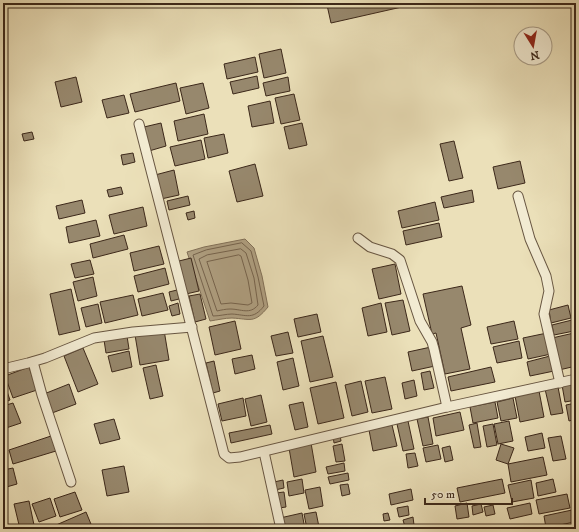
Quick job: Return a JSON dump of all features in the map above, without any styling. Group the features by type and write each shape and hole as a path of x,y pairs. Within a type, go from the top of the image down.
{"street":[{"path":"138,124 192,326 224,454 230,458 264,452 447,407 576,379"},
{"path":"518,196 530,239 546,276 549,291 544,314 560,383"},
{"path":"358,238 370,247 392,254 400,260 420,321 434,349 447,407"},
{"path":"3,368 33,362 65,351 94,338 133,332 192,326"},
{"path":"33,362 42,395 71,482"},
{"path":"264,452 281,529"}],"water":[{"path":"245,239 254,248 262,276 268,307 259,316 252,319 229,318 210,321 187,252"}],"building":[{"path":"337,3 415,4 331,23 327,5"},
{"path":"281,49 286,73 264,78 259,54"},
{"path":"255,57 258,72 227,79 224,64"},
{"path":"257,76 259,88 233,94 230,82"},
{"path":"76,77 82,102 61,107 55,82"},
{"path":"288,77 290,91 266,96 263,83"},
{"path":"176,83 180,101 135,112 130,94"},
{"path":"203,83 209,108 186,114 180,88"},
{"path":"294,94 300,120 281,124 275,98"},
{"path":"124,95 129,113 107,118 102,100"},
{"path":"270,101 274,123 252,127 248,106"},
{"path":"204,114 208,134 178,141 174,121"},
{"path":"161,123 166,146 149,151 144,127"},
{"path":"302,123 307,145 289,149 284,127"},
{"path":"32,132 34,139 24,141 22,134"},
{"path":"224,134 228,153 208,158 204,138"},
{"path":"201,140 205,159 175,166 170,147"},
{"path":"454,141 463,178 449,181 440,144"},
{"path":"133,153 135,162 123,165 121,155"},
{"path":"520,161 525,183 498,189 493,167"},
{"path":"255,164 263,196 237,202 229,171"},
{"path":"174,170 179,195 161,199 155,175"},
{"path":"5,176 7,186 3,187 3,177"},
{"path":"121,187 123,194 109,197 107,190"},
{"path":"472,190 474,202 444,208 441,197"},
{"path":"188,196 190,205 169,210 167,201"},
{"path":"82,200 85,213 59,219 56,206"},
{"path":"435,202 439,220 402,228 398,211"},
{"path":"143,207 147,226 114,234 109,215"},
{"path":"194,211 195,218 188,220 186,213"},
{"path":"96,220 100,236 69,243 66,227"},
{"path":"439,223 442,237 406,245 403,231"},
{"path":"124,235 128,249 93,258 90,244"},
{"path":"159,246 164,264 134,271 130,253"},
{"path":"191,258 199,291 186,294 179,261"},
{"path":"90,260 94,274 75,278 71,264"},
{"path":"395,264 401,294 379,299 372,269"},
{"path":"165,268 169,284 138,292 134,276"},
{"path":"93,277 97,296 78,301 73,282"},
{"path":"462,286 471,325 461,328 470,369 445,374 436,333 432,334 423,294"},
{"path":"71,289 80,330 59,335 50,294"},
{"path":"177,290 179,299 171,301 169,292"},
{"path":"163,293 168,310 142,316 138,299"},
{"path":"200,294 206,319 195,322 189,296"},
{"path":"133,295 138,315 105,323 100,302"},
{"path":"403,300 410,331 392,335 385,303"},
{"path":"576,301 576,316 575,316 572,302"},
{"path":"178,303 180,314 172,316 169,306"},
{"path":"381,303 387,332 368,336 362,308"},
{"path":"98,304 102,323 86,327 81,308"},
{"path":"568,305 571,318 551,323 549,310"},
{"path":"317,314 321,332 298,337 294,319"},
{"path":"572,320 574,331 554,335 552,325"},
{"path":"235,321 241,349 215,355 209,327"},
{"path":"514,321 518,339 491,344 487,327"},
{"path":"164,330 169,360 140,365 135,335"},
{"path":"288,332 293,353 276,356 271,336"},
{"path":"547,333 551,354 528,359 523,338"},
{"path":"574,333 576,341 576,366 559,370 552,338"},
{"path":"127,336 129,349 106,353 104,340"},
{"path":"323,336 333,377 310,382 301,341"},
{"path":"519,341 522,358 497,363 493,347"},
{"path":"431,347 435,366 412,371 408,352"},
{"path":"83,348 98,384 78,392 64,356"},
{"path":"129,351 132,367 112,372 108,356"},
{"path":"252,355 255,369 235,374 232,359"},
{"path":"550,356 554,371 530,376 527,362"},
{"path":"293,358 299,386 283,390 277,362"},
{"path":"214,361 220,391 213,393 206,363"},
{"path":"156,365 163,396 150,399 143,368"},
{"path":"29,367 37,390 13,398 5,376"},
{"path":"491,367 495,382 451,391 448,377"},
{"path":"430,371 434,388 424,390 421,373"},
{"path":"385,377 392,409 372,413 365,381"},
{"path":"3,380 10,400 3,403"},
{"path":"414,380 417,396 405,399 402,383"},
{"path":"361,381 368,412 352,416 345,385"},
{"path":"336,382 344,418 318,424 310,388"},
{"path":"576,383 576,400 565,402 562,385"},
{"path":"69,384 76,404 52,413 44,394"},
{"path":"558,387 563,413 551,415 545,389"},
{"path":"539,391 544,417 520,422 515,396"},
{"path":"261,395 267,422 251,426 245,399"},
{"path":"243,398 246,416 222,421 218,404"},
{"path":"513,398 517,418 501,421 497,402"},
{"path":"303,402 308,427 295,430 289,405"},
{"path":"495,402 498,418 473,423 470,407"},
{"path":"13,403 21,423 3,429 3,406"},
{"path":"576,403 576,419 569,421 566,405"},
{"path":"460,412 464,430 436,436 433,418"},
{"path":"428,417 433,444 423,446 417,419"},
{"path":"114,419 120,439 100,444 94,424"},
{"path":"408,421 414,449 403,451 397,424"},
{"path":"509,421 513,441 498,444 494,424"},
{"path":"477,423 481,447 474,448 469,425"},
{"path":"493,424 497,445 487,447 483,426"},
{"path":"270,425 272,434 231,443 229,433"},
{"path":"392,425 397,446 373,451 369,430"},
{"path":"542,433 545,448 528,451 525,437"},
{"path":"340,435 341,441 334,443 333,436"},
{"path":"51,436 56,451 13,464 9,450"},
{"path":"561,436 566,459 553,461 548,438"},
{"path":"311,443 316,472 294,477 289,448"},
{"path":"342,444 345,461 336,462 333,446"},
{"path":"501,444 514,448 508,464 496,460"},
{"path":"438,445 441,459 426,462 423,448"},
{"path":"450,446 453,460 445,462 442,448"},
{"path":"415,453 418,466 408,468 406,454"},
{"path":"543,457 547,475 511,482 508,464"},
{"path":"344,463 345,471 328,474 326,467"},
{"path":"124,466 129,492 107,496 102,470"},
{"path":"13,468 17,484 3,488 3,470"},
{"path":"348,473 349,480 330,484 328,477"},
{"path":"302,479 304,493 289,496 287,482"},
{"path":"502,479 505,493 460,502 457,488"},
{"path":"553,479 556,492 538,496 536,483"},
{"path":"283,480 284,488 275,490 274,482"},
{"path":"531,480 534,498 512,502 508,485"},
{"path":"348,484 350,494 342,496 340,485"},
{"path":"320,487 323,506 309,509 305,490"},
{"path":"411,489 413,500 391,505 389,494"},
{"path":"75,492 82,510 60,517 54,499"},
{"path":"284,492 286,507 279,508 276,493"},
{"path":"567,494 570,508 539,514 536,500"},
{"path":"50,498 56,516 39,522 32,504"},
{"path":"29,501 34,525 20,529 14,504"},
{"path":"467,503 469,517 457,519 455,506"},
{"path":"530,503 532,514 510,519 507,508"},
{"path":"481,504 483,512 473,515 472,506"},
{"path":"493,505 495,514 486,516 484,507"},
{"path":"408,506 409,515 399,517 397,508"},
{"path":"572,510 574,522 546,528 544,516"},
{"path":"86,512 93,529 47,529"},
{"path":"316,512 319,527 307,529 304,514"},
{"path":"302,513 305,529 282,529 280,518"},
{"path":"388,513 390,520 384,521 383,514"},
{"path":"413,517 414,525 405,527 403,520"}]}
